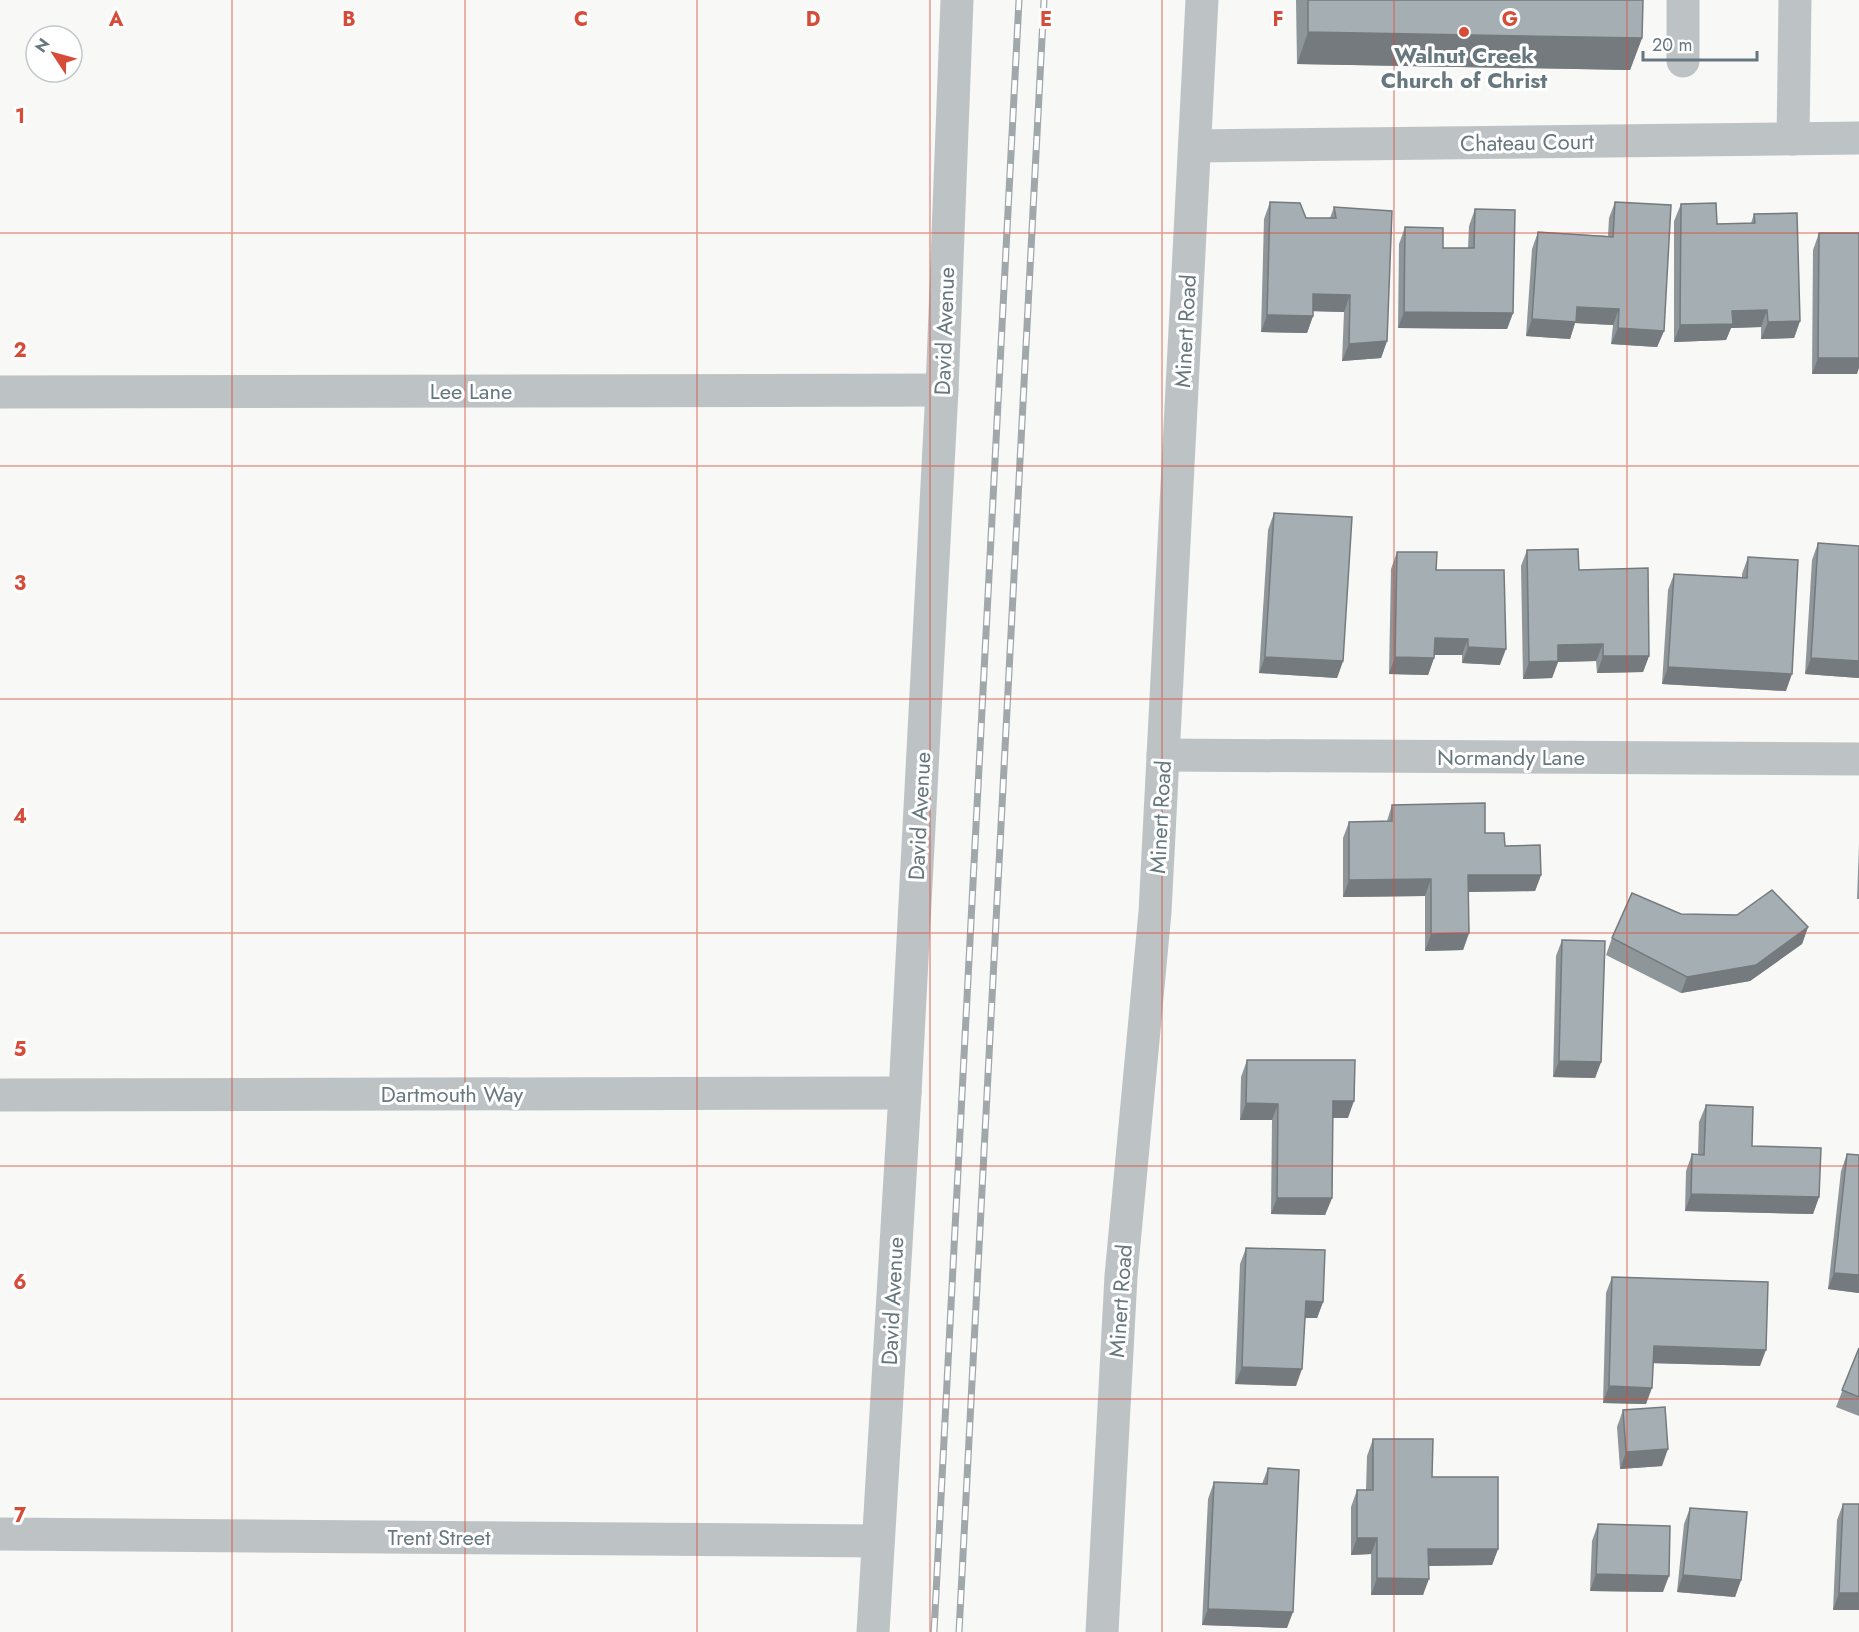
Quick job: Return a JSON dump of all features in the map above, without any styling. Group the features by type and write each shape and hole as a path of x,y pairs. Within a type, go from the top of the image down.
{"street":[{"name":"David Avenue","path":"873,1632 905,1093 942,390 957,0"},
{"name":"Minert Road","path":"1102,1632 1121,1276 1155,912 1202,0"},
{"path":"1683,0 1683,62"},
{"path":"1793,139 1795,0"},
{"name":"Chateau Court","path":"1195,146 1859,138"},
{"name":"Lee Lane","path":"0,392 942,390"},
{"name":"Normandy Lane","path":"1163,755 1859,759"},
{"name":"Dartmouth Way","path":"0,1095 905,1093"},
{"name":"Trent Street","path":"0,1534 878,1541"}],"building":[{"path":"1308,0 1643,0 1642,38 1308,32"},
{"path":"1270,202 1300,203 1306,218 1336,218 1334,207 1392,211 1387,341 1349,344 1350,295 1313,294 1313,316 1267,315"},
{"path":"1615,202 1671,205 1664,331 1618,328 1619,309 1577,307 1576,322 1532,319 1538,232 1613,237"},
{"path":"1716,203 1717,224 1755,223 1754,214 1797,213 1800,321 1768,322 1767,310 1732,311 1733,324 1680,325 1681,204"},
{"path":"1475,209 1515,210 1513,313 1404,312 1405,227 1443,228 1443,248 1474,248"},
{"path":"1819,233 1859,233 1859,358 1818,358"},
{"path":"1274,513 1352,517 1343,661 1265,657"},
{"path":"1818,543 1859,546 1859,661 1811,658"},
{"path":"1578,549 1579,570 1648,568 1649,656 1603,656 1603,644 1558,645 1558,661 1529,662 1527,550"},
{"path":"1397,552 1437,552 1436,570 1504,570 1506,649 1468,647 1468,639 1435,638 1434,658 1395,657"},
{"path":"1748,557 1798,560 1792,674 1668,667 1674,574 1747,578"},
{"path":"1485,803 1485,833 1504,833 1505,846 1540,845 1541,875 1468,875 1469,933 1431,934 1431,879 1349,880 1349,822 1392,821 1392,805"},
{"path":"1772,890 1808,927 1756,965 1687,977 1612,938 1632,893 1681,914 1737,915"},
{"path":"1562,940 1605,941 1601,1062 1559,1061"},
{"path":"1247,1060 1355,1060 1354,1101 1333,1101 1332,1198 1277,1198 1278,1104 1246,1103"},
{"path":"1706,1105 1753,1107 1752,1146 1821,1148 1819,1197 1691,1194 1692,1154 1704,1155"},
{"path":"1847,1154 1859,1155 1859,1275 1834,1273"},
{"path":"1246,1248 1325,1250 1323,1302 1306,1301 1302,1369 1242,1367"},
{"path":"1612,1277 1768,1282 1766,1350 1654,1346 1652,1388 1609,1386"},
{"path":"1859,1348 1859,1397 1842,1390"},
{"path":"1665,1407 1668,1449 1626,1452 1623,1410"},
{"path":"1373,1439 1433,1439 1432,1477 1498,1477 1498,1549 1428,1549 1429,1579 1377,1578 1377,1538 1357,1538 1357,1490 1373,1490"},
{"path":"1268,1468 1299,1470 1293,1612 1208,1609 1214,1482 1267,1484"},
{"path":"1843,1504 1859,1504 1859,1593 1839,1593"},
{"path":"1690,1508 1747,1512 1741,1580 1683,1575"},
{"path":"1598,1524 1670,1526 1669,1576 1596,1574"}],"railway":[{"path":"934,1632 1019,0"},
{"path":"959,1632 1044,0"}],"place":[{"name":"Walnut Creek Church of Christ","path":"1464,32"}]}
